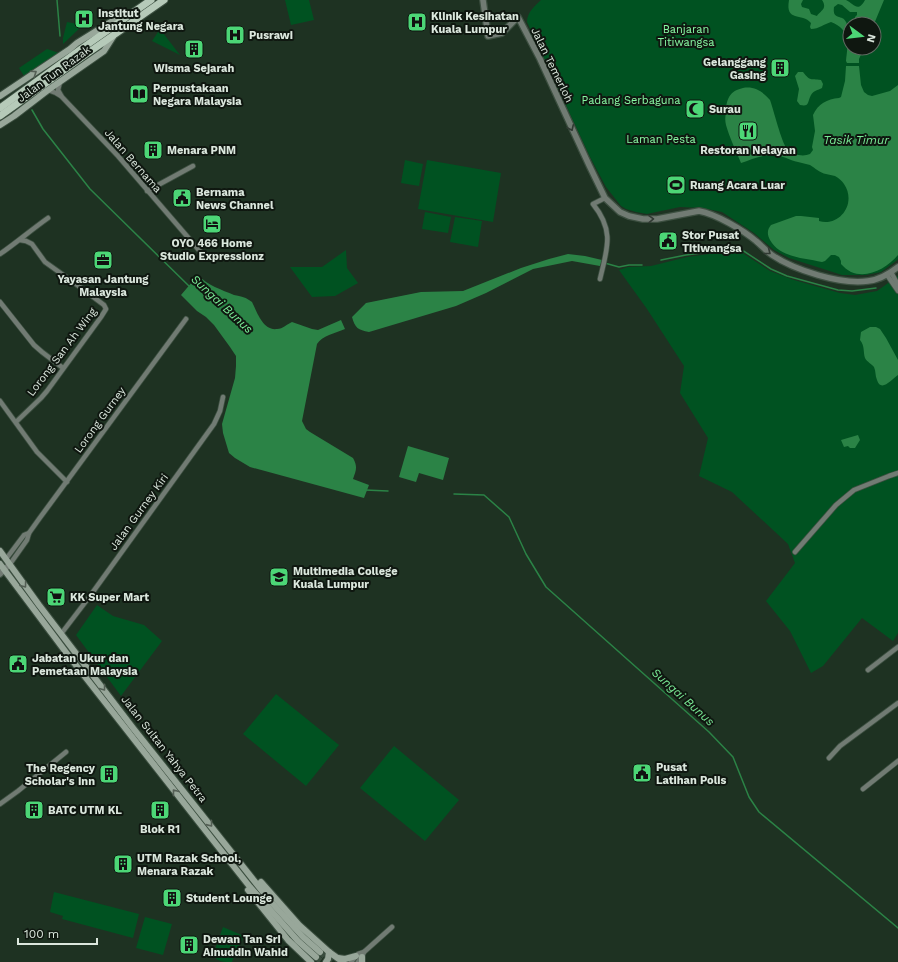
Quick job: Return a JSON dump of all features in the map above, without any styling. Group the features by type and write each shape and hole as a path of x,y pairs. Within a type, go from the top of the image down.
{"main road":[{"name":"Jalan Tun Razak","path":"0,116 151,0"},
{"name":"Jalan Tun Razak","path":"0,108 83,52 114,35 164,0"},
{"name":"Jalan Tun Razak","path":"0,96 104,26 114,20 122,21"},
{"name":"Jalan Tun Razak","path":"0,125 104,51 114,35"},
{"name":"Jalan Sultan Yahya Petra","path":"0,551 116,711 234,867 298,941 318,955 271,902 242,865 116,711 64,649 1,567"},
{"path":"242,865 255,874 299,925 329,952 340,960 361,958"},
{"path":"234,867 240,880 288,940 311,962"},
{"path":"326,962 329,952"}],"street":[{"name":"Jalan Temerloh","path":"483,0 488,36 502,33 518,17 540,59 605,198 620,212 629,216 643,219 657,219 699,211 709,214 745,233 771,255 800,269 821,276 843,280 868,281 882,278 898,267"},
{"path":"60,82 58,90 62,97"},
{"name":"Jalan Bernama","path":"48,90 62,97 118,156 204,256"},
{"path":"147,190 193,166"},
{"path":"600,280 608,244 607,229 598,210 593,204 605,198"},
{"path":"0,254 48,218"},
{"name":"Lorong San Ah Wing","path":"16,422 41,398 106,309 104,305 45,262 32,244 20,240"},
{"path":"889,274 898,285"},
{"path":"889,274 898,291"},
{"path":"0,302 34,345 63,368"},
{"name":"Lorong Gurney","path":"8,562 27,540 29,533 186,318"},
{"name":"Jalan Gurney Kiri","path":"61,634 214,424 218,418 223,397"},
{"path":"0,401 37,452 66,482"},
{"path":"795,552 836,505 854,490 898,473"},
{"path":"1,567 8,562"},
{"path":"868,670 898,647"},
{"path":"829,758 840,746 898,703"},
{"path":"0,804 66,752"},
{"path":"863,790 898,761"},
{"path":"351,962 361,958 392,927"}],"green space":[{"path":"285,0 309,0 314,20 291,25"},
{"path":"541,0 898,0 898,259 881,272 866,275 842,275 789,258 774,250 754,233 722,212 702,208 680,207 647,214 626,209 621,206 606,187 590,157 527,22 527,18 534,7"},
{"path":"67,22 83,25 63,44 63,38"},
{"path":"160,29 180,55 152,41"},
{"path":"47,49 59,53 24,76 19,68"},
{"path":"405,160 423,164 419,186 401,183"},
{"path":"427,160 501,173 493,222 418,209"},
{"path":"425,212 451,217 448,233 422,229"},
{"path":"455,217 482,221 478,247 450,242"},
{"path":"346,250 347,268 358,283 335,296 312,297 290,267 322,267"},
{"path":"738,250 770,271 794,280 840,293 855,295 877,291 898,276 898,633 893,641 862,618 823,666 811,673 790,631 766,601 795,563 788,544 732,492 699,476 708,438 680,393 684,366 647,309 619,270 628,267 651,266 687,257"},
{"path":"97,605 113,616 144,625 162,641 121,696 76,635"},
{"path":"276,694 339,745 306,786 243,734"},
{"path":"394,746 459,800 425,841 360,788"},
{"path":"54,892 139,914 133,938 62,919 63,916 50,912"},
{"path":"145,917 172,924 163,955 136,948"},
{"path":"223,927 244,936 237,950 239,952 237,958 234,957 232,962 224,962 213,955"}],"water":[{"path":"789,0 803,0 801,4 802,7 809,9 811,14 817,16 824,8 824,3 822,0 846,0 858,7 863,4 865,0 884,0 877,16 856,16 857,12 850,12 842,5 838,4 834,7 834,11 836,16 842,18 842,29 831,22 811,29 811,23 789,12"},
{"path":"846,56 860,56 859,63 847,63"},
{"name":"Tasik Timur","path":"846,66 859,66 861,85 864,92 868,95 872,96 890,91 898,85 898,255 883,268 864,274 851,272 841,264 839,257 835,255 831,255 822,262 786,254 774,246 768,234 768,230 771,225 796,216 819,218 819,221 827,222 834,220 840,217 847,206 849,199 848,191 844,184 835,176 822,173 810,165 781,156 763,156 741,163 725,120 727,104 731,94 738,89 755,89 765,94 770,100 780,133 787,149 798,155 810,154 813,150 812,147 815,131 813,115 817,108 823,103 841,97 845,81"},
{"path":"798,72 803,72 811,79 821,80 823,84 822,88 812,94 807,105 800,105 797,101 799,89 795,76"},
{"path":"568,254 602,260 600,266 572,261 533,269 486,293 456,306 369,332 358,328 354,324 352,317 366,303 421,292 463,291 521,268"},
{"path":"198,275 215,287 246,298 252,302 261,320 272,329 281,328 292,322 318,330 341,320 345,329 325,337 317,344 302,421 306,429 310,432 353,458 356,468 353,479 369,485 364,498 250,467 229,453 222,424 235,378 236,356 214,325 181,295"},
{"path":"870,327 880,329 898,360 898,375 884,385 879,384 874,367 865,358 862,342 860,340 861,332"},
{"path":"858,435 860,440 855,448 850,448 848,446 844,447 841,440"},
{"path":"408,446 449,458 443,480 419,473 416,482 399,477"}],"waterway":[{"name":"Sungai Bunus","path":"57,0 60,36"},
{"name":"Sungai Bunus","path":"32,110 43,129 90,189 190,287"},
{"path":"661,260 739,248 771,269 787,276 838,290 852,291 876,288"},
{"path":"601,262 619,267 642,265"},
{"name":"Sungai Bunus","path":"365,490 388,491"},
{"name":"Sungai Bunus","path":"454,494 484,495 509,517 526,554 546,587 709,732 733,757 749,797 759,812 898,928"}],"tunnel":[{"path":"320,952 332,962"},
{"path":"316,957 322,962"}],"place":[{"name":"Institut Jantung Negara","path":"84,19"},
{"name":"Klinik Kesihatan Kuala Lumpur","path":"417,22"},
{"name":"Pusrawi","path":"235,35"},
{"name":"Wisma Sejarah","path":"194,49"},
{"name":"Gelanggang Gasing","path":"780,68"},
{"name":"Perpustakaan Negara Malaysia","path":"139,94"},
{"name":"Surau","path":"695,109"},
{"name":"Restoran Nelayan","path":"748,131"},
{"name":"Menara PNM","path":"153,150"},
{"name":"Ruang Acara Luar","path":"676,185"},
{"name":"Bernama News Channel","path":"182,198"},
{"name":"OYO 466 Home Studio Expressionz","path":"212,224"},
{"name":"Stor Pusat Titiwangsa","path":"668,241"},
{"name":"Yayasan Jantung Malaysia","path":"103,260"},
{"name":"Multimedia College Kuala Lumpur","path":"279,577"},
{"name":"KK Super Mart","path":"56,597"},
{"name":"Jabatan Ukur dan Pemetaan Malaysia","path":"18,664"},
{"name":"Pusat Latihan Polis","path":"642,773"},
{"name":"The Regency Scholar's Inn","path":"109,774"},
{"name":"BATC UTM KL","path":"34,810"},
{"name":"Blok R1","path":"160,810"},
{"name":"UTM Razak School, Menara Razak","path":"123,864"},
{"name":"Student Lounge","path":"172,898"},
{"name":"Dewan Tan Sri Ainuddin Wahid","path":"189,945"}],"park label":[{"name":"Banjaran Titiwangsa","path":"686,35"},
{"name":"Padang Serbaguna","path":"631,100"},
{"name":"Laman Pesta","path":"661,139"}]}
